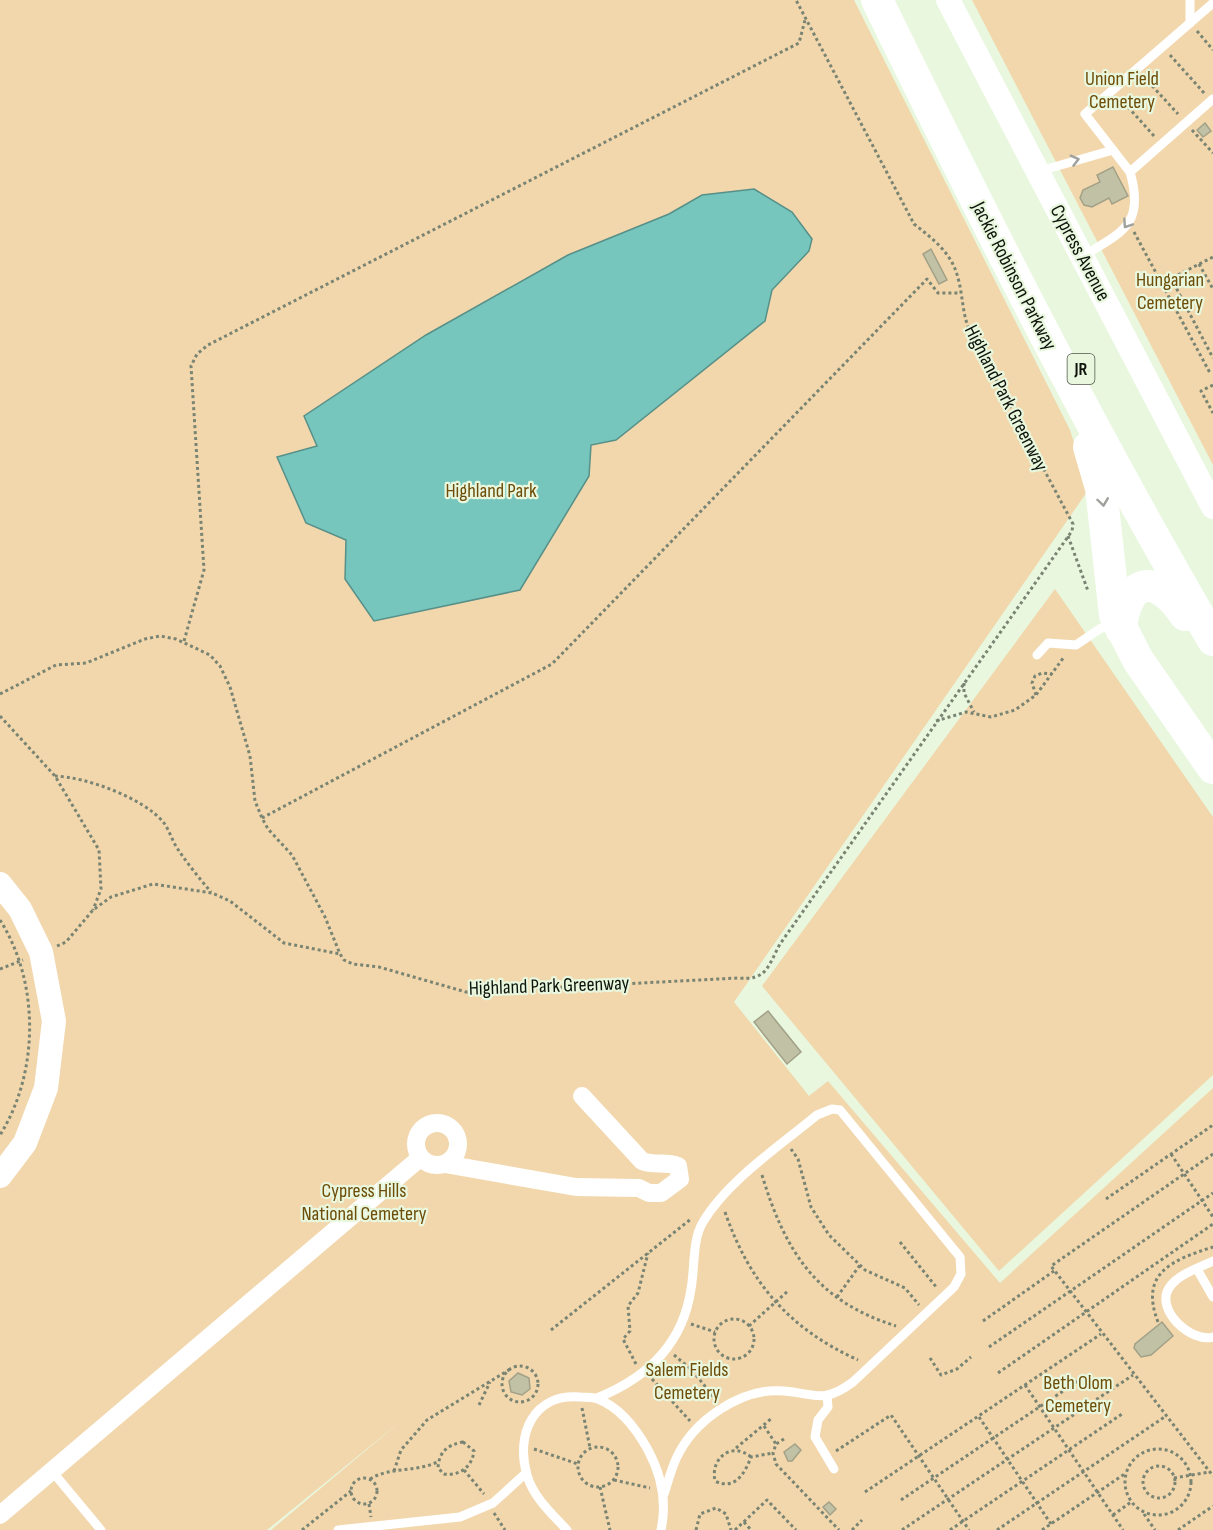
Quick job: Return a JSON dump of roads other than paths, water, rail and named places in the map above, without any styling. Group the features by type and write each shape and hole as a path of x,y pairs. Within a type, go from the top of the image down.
{"highway":[{"name":"Jackie Robinson Parkway","path":"893,1 1041,329 1138,510 1213,640"},
{"name":"Jackie Robinson Parkway","path":"893,1 1061,333 1213,606"},
{"path":"1041,329 1098,473 1105,518 1113,604 1121,629 1213,768"},
{"path":"1121,629 1127,599 1136,590 1155,586 1163,589 1176,601 1213,653"}],"street":[{"name":"Cypress Avenue","path":"948,0 1213,507"},
{"path":"0,884 20,909 41,952 54,1021 46,1088 24,1143 0,1176"},
{"path":"446,1164 456,1154 458,1140 451,1128 438,1123 430,1124 419,1132 415,1145 420,1158 432,1165 446,1164 576,1187 639,1188 649,1193 661,1193 680,1179 678,1166 671,1163 651,1165 642,1161 582,1096"},
{"path":"0,1515 420,1158"}],"lane":[{"path":"1190,0 1190,23"},
{"path":"1082,256 1120,234 1129,224 1134,213 1136,194 1130,172 1085,114 1213,3"},
{"path":"1130,172 1212,100"},
{"path":"1038,172 1113,150"},
{"path":"1037,655 1048,643 1054,641 1076,645 1101,628 1121,629"},
{"path":"597,1398 645,1373 668,1350 683,1321 702,1224 721,1198 817,1115 832,1109 840,1110 960,1257 961,1274 954,1287 871,1366 836,1395 811,1397 782,1390 749,1396 722,1408 695,1430 676,1458 664,1492 661,1530"},
{"path":"1213,1261 1169,1288 1165,1300 1169,1311 1192,1336 1204,1339 1213,1337"},
{"path":"1197,1269 1213,1297"},
{"path":"567,1530 533,1490 526,1473 527,1425 537,1410 551,1400 567,1395 597,1398 617,1410 639,1432 654,1462 664,1492"},
{"path":"827,1395 828,1407 818,1420 815,1437 834,1469"},
{"path":"52,1471 101,1530"},
{"path":"338,1530 458,1517 490,1504 526,1473"}],"water":[{"path":"754,189 792,212 812,239 809,251 772,290 765,321 616,440 591,445 589,476 520,590 374,621 345,579 346,540 306,523 277,457 317,446 304,416 426,335 568,255 669,214 702,195"}],"park label":[{"name":"Union Field Cemetery","path":"1122,90"},
{"name":"Hungarian Cemetery","path":"1170,292"},
{"name":"Highland Park","path":"491,491"},
{"name":"Cypress Hills National Cemetery","path":"364,1202"},
{"name":"Salem Fields Cemetery","path":"687,1382"},
{"name":"Beth Olom Cemetery","path":"1078,1394"}]}
